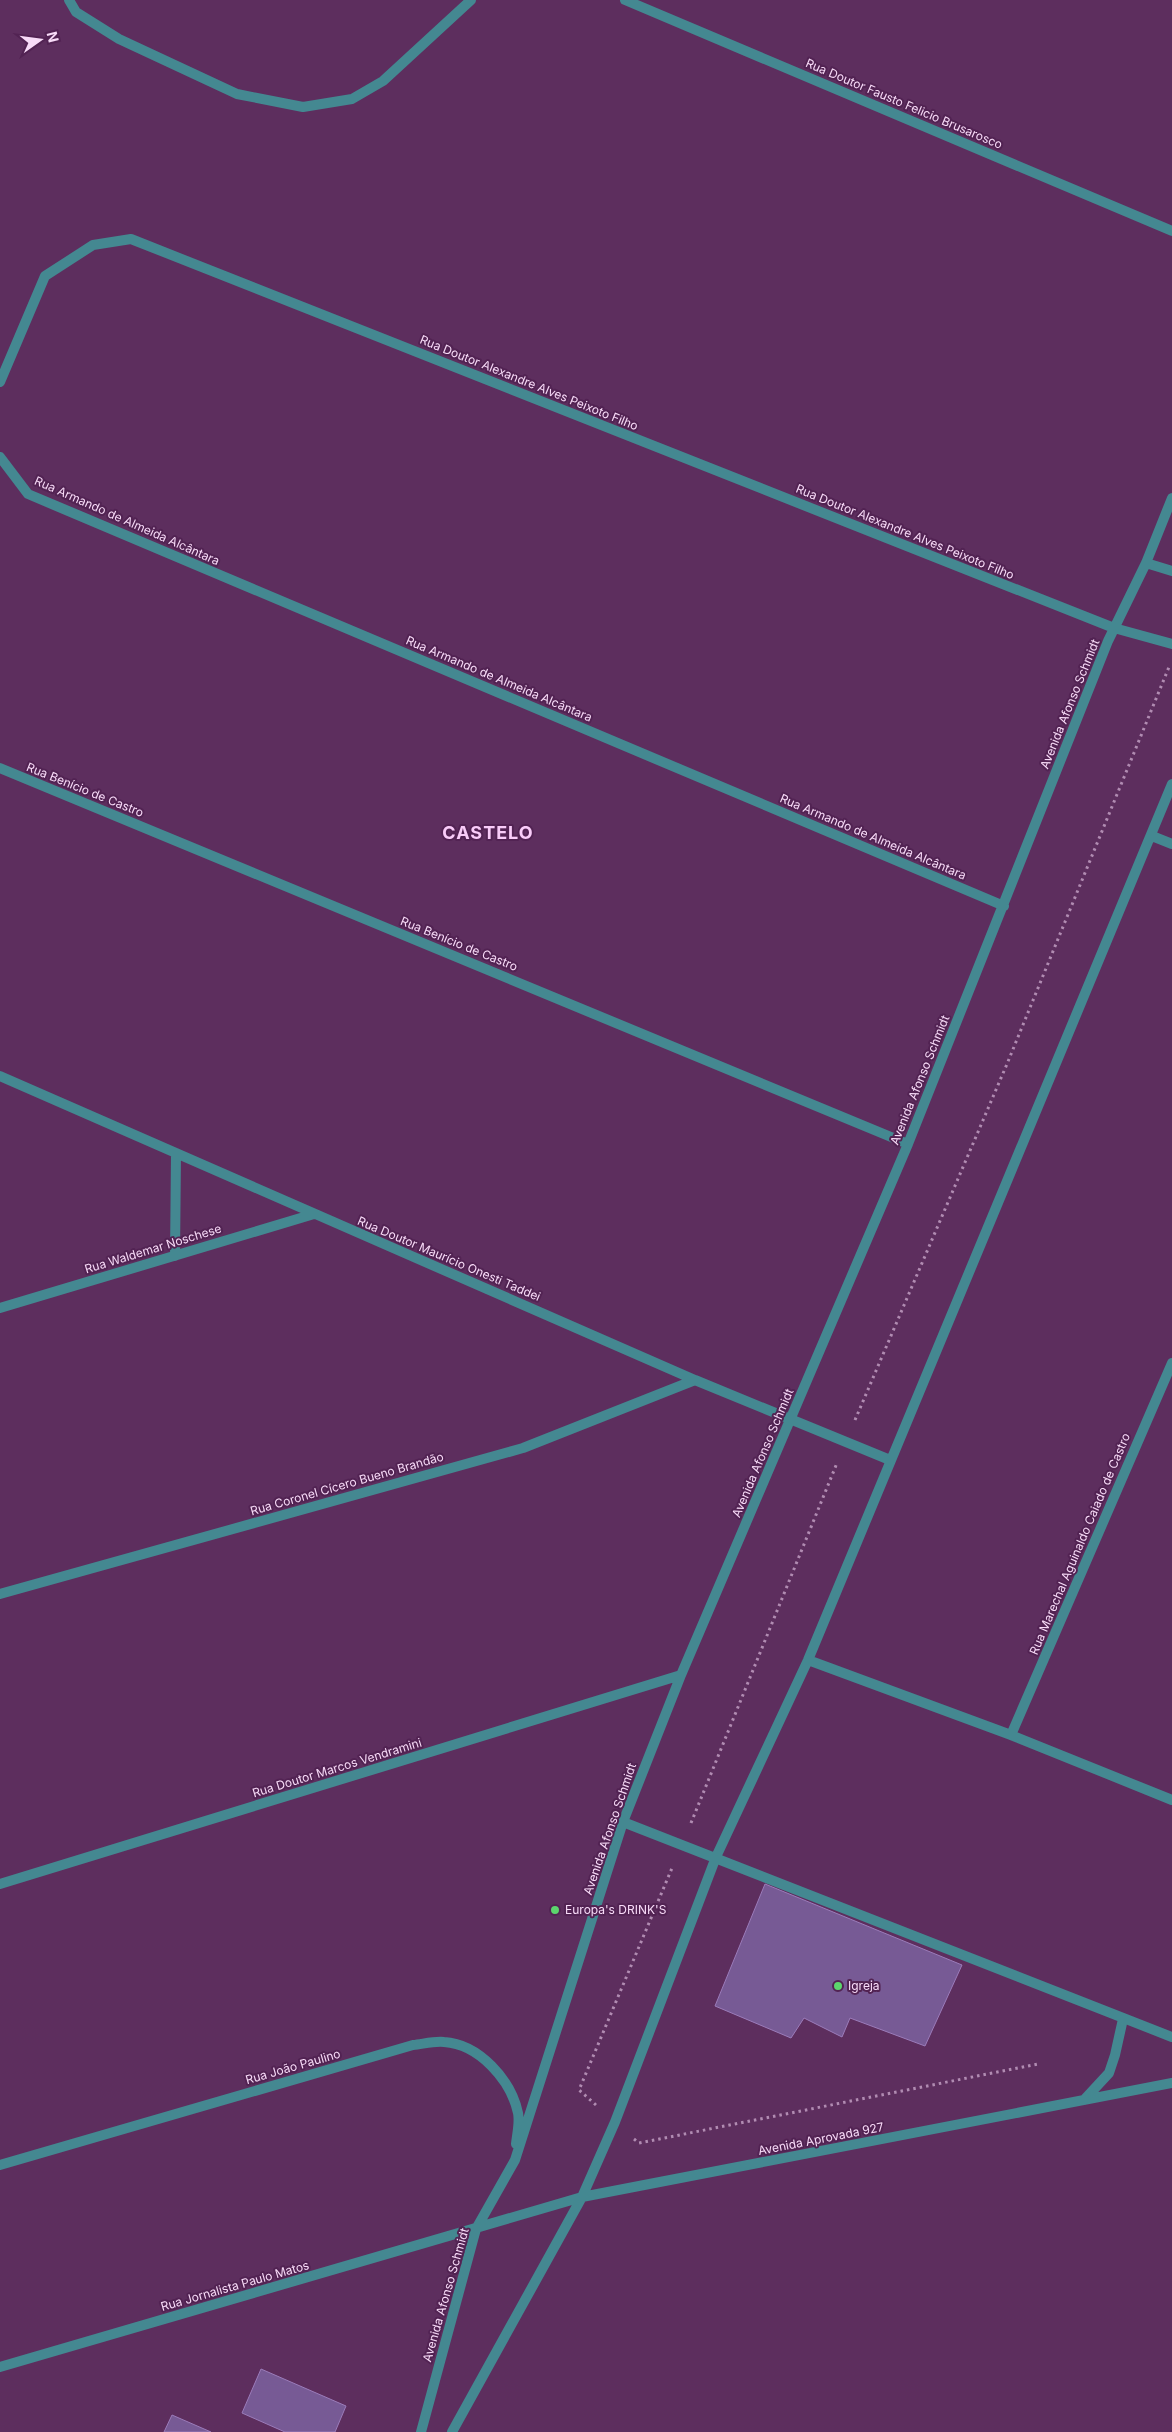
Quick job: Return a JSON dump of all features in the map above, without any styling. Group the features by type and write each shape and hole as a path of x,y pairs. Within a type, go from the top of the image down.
{"street":[{"path":"68,0 76,12 118,40 237,94 303,107 352,99 383,80 471,0"},
{"name":"Rua Doutor Fausto Felicio Brusarosco","path":"625,0 1172,231"},
{"name":"Rua Doutor Alexandre Alves Peixoto Filho","path":"0,382 45,276 92,245 131,239 1114,628 1172,644"},
{"name":"Rua Armando de Almeida Alcântara","path":"0,457 28,494 1004,906"},
{"name":"Avenida Afonso Schmidt","path":"421,2432 476,2229 515,2160 623,1822 681,1675 908,1144 1114,628 1146,562 1172,498"},
{"path":"1146,562 1172,572"},
{"name":"Rua Benício de Castro","path":"0,768 908,1144"},
{"path":"452,2432 582,2197 615,2122 716,1857 808,1660 1172,784"},
{"path":"1152,836 1172,844"},
{"name":"Rua Doutor Maurício Onesti Taddei","path":"0,1076 695,1380 890,1460"},
{"path":"175,1256 176,1153"},
{"name":"Rua Waldemar Noschese","path":"0,1308 314,1214"},
{"name":"Rua Marechal Aguinaldo Caiado de Castro","path":"1011,1735 1172,1363"},
{"name":"Rua Coronel Cícero Bueno Brandão","path":"0,1594 523,1448 695,1380"},
{"path":"808,1660 1011,1735 1172,1800"},
{"name":"Rua Doutor Marcos Vendramini","path":"0,1884 681,1675"},
{"path":"623,1822 1172,2037"},
{"path":"1084,2100 1109,2073 1123,2019"},
{"name":"Rua João Paulino","path":"0,2165 413,2045 445,2042 471,2050 501,2075 512,2092 518,2115 515,2160"},
{"name":"Avenida Aprovada 927","path":"476,2229 582,2197 1172,2083"},
{"name":"Rua Jornalista Paulo Matos","path":"0,2367 476,2229"}],"building":[{"name":"Igreja","path":"765,1884 962,1965 925,2046 850,2018 842,2037 804,2018 791,2038 715,2006"},
{"path":"261,2369 346,2406 335,2432 285,2432 242,2413"},
{"path":"172,2415 211,2432 164,2432"}],"place":[{"name":"Europa's DRINK'S","path":"555,1910"},
{"name":"Igreja","path":"838,1986"}],"district":[{"name":"CASTELO","path":"488,833"}]}
